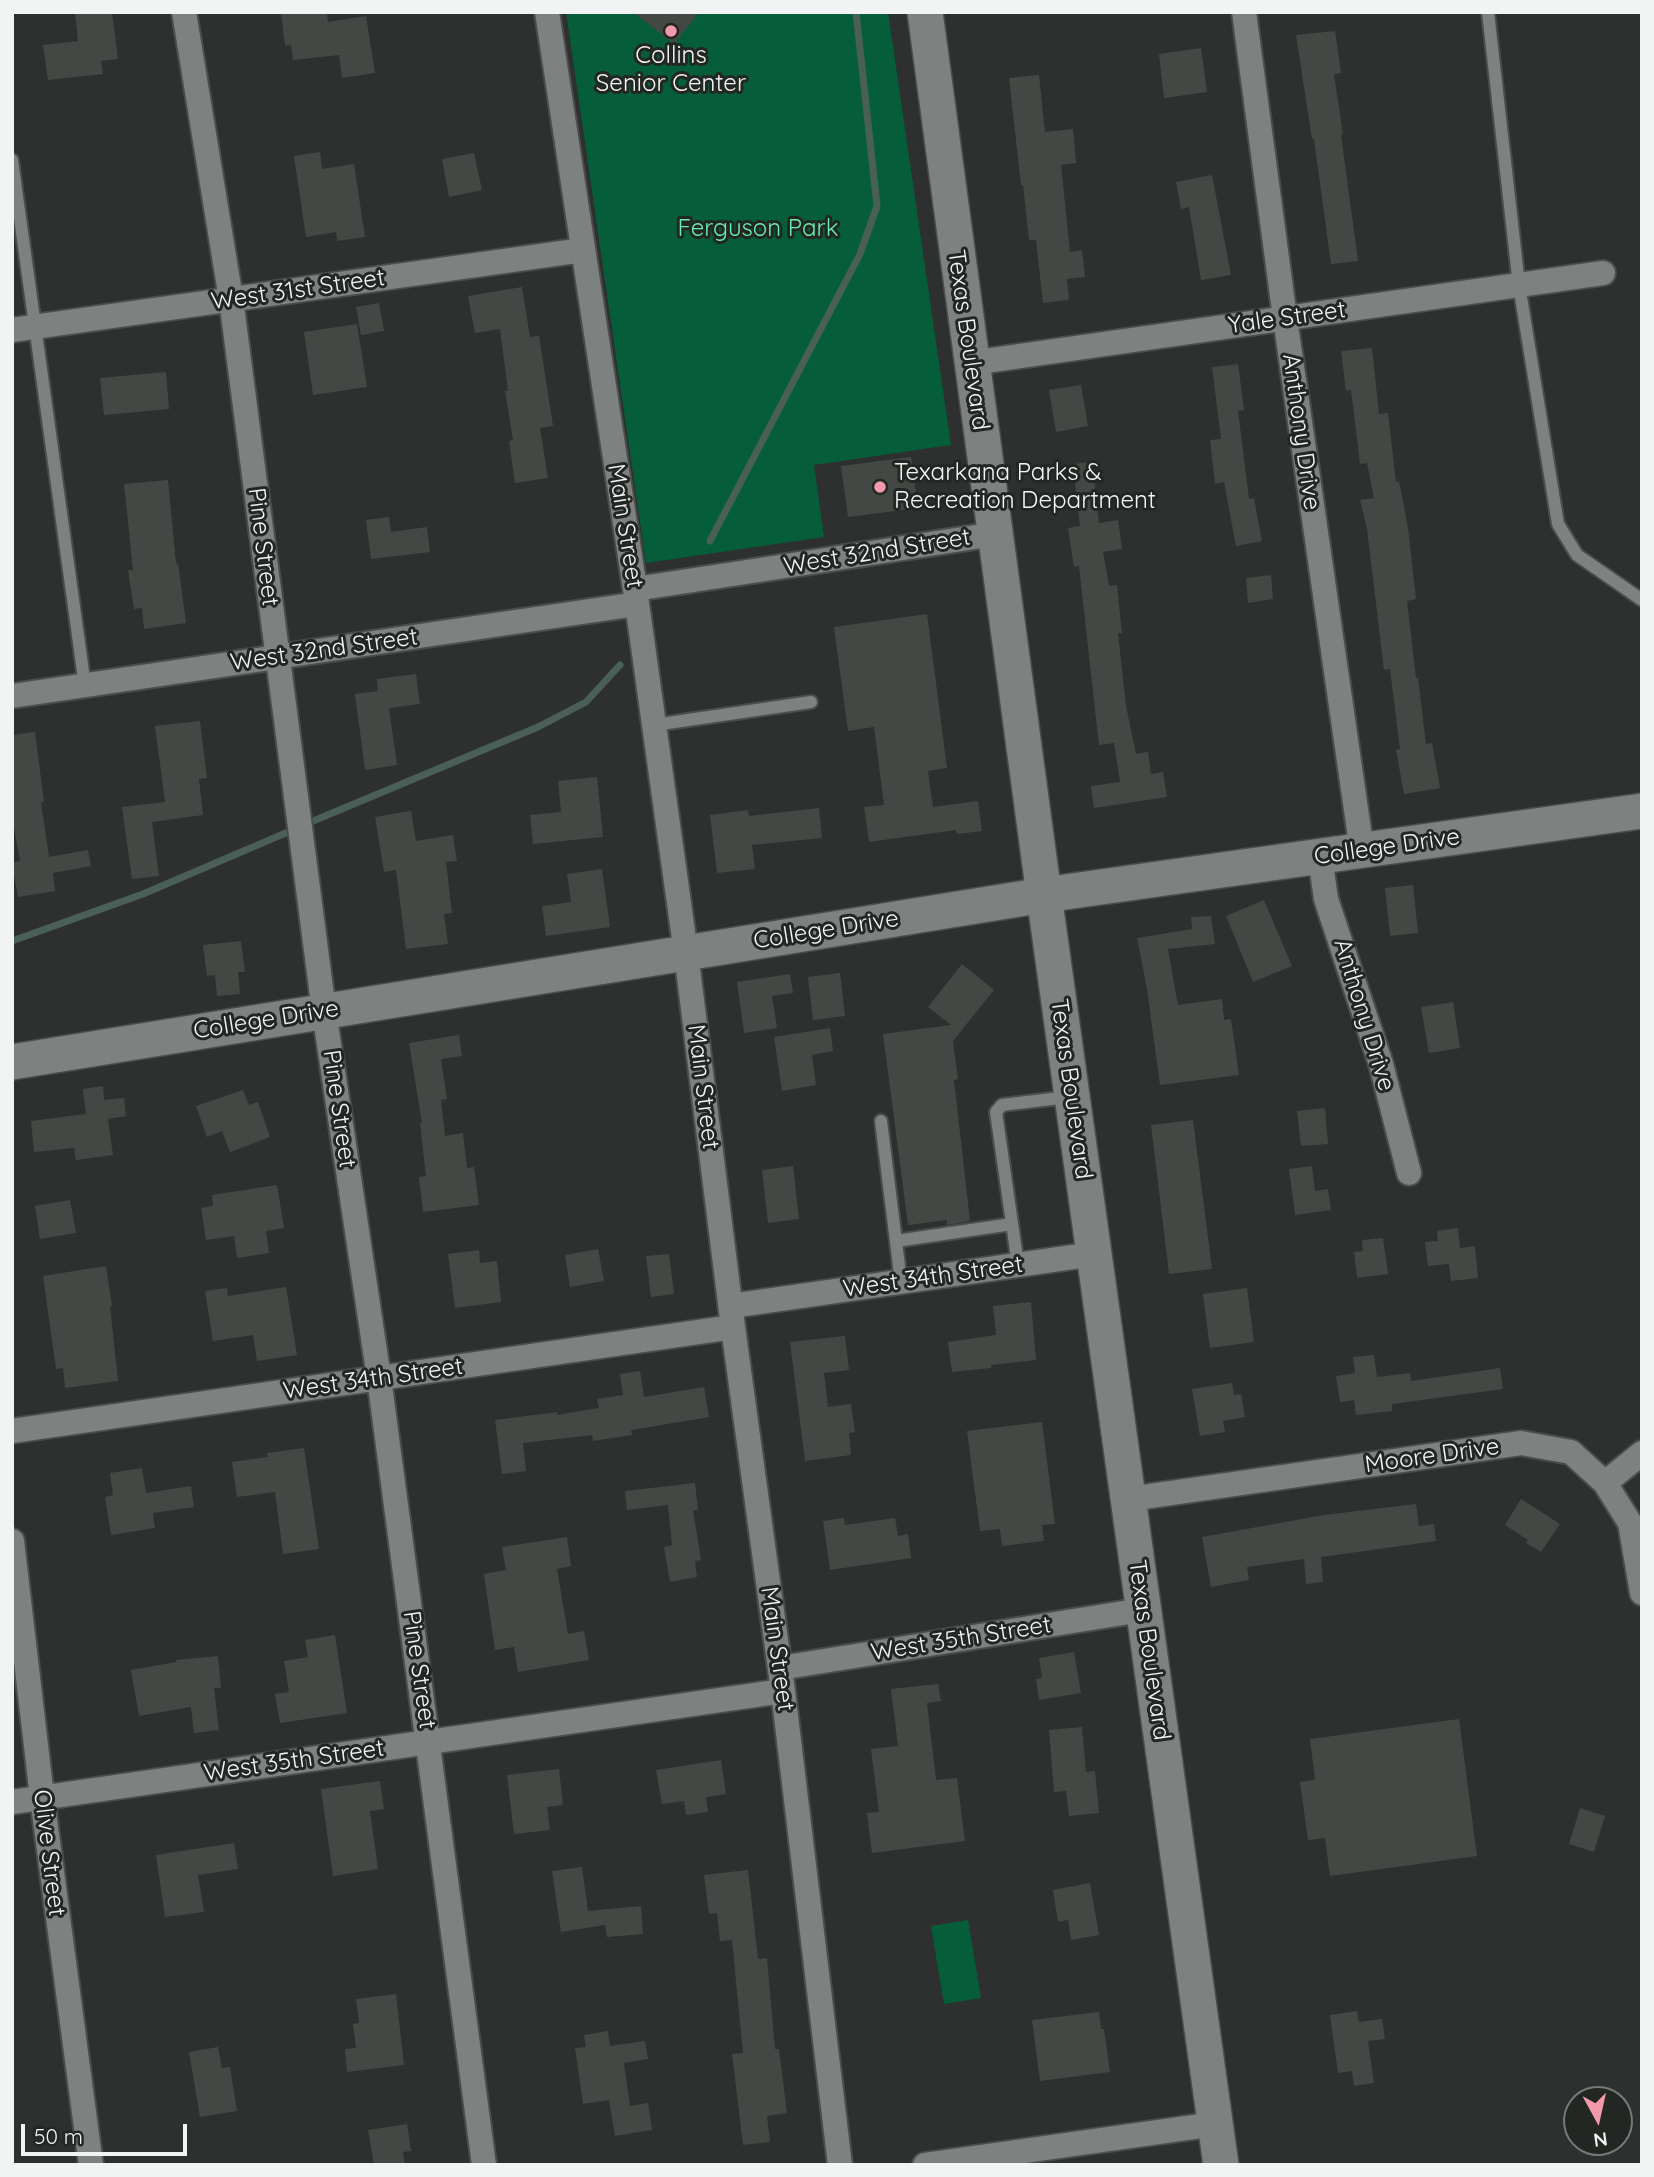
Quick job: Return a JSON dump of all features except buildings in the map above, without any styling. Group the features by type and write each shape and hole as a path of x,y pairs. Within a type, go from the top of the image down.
{"main road":[{"name":"Texas Boulevard","path":"925,12 1142,1610 1221,2165"},
{"name":"College Drive","path":"12,1062 1044,895 1642,811"}],"street":[{"name":"Pine Street","path":"184,12 231,299 324,1011 379,1378 484,2165"},
{"name":"Main Street","path":"547,12 636,596 686,953 781,1679 840,2165"},
{"name":"Anthony Drive","path":"1244,12 1362,851"},
{"name":"West 31st Street","path":"24,329 583,250"},
{"name":"Yale Street","path":"971,363 1603,273"},
{"name":"West 32nd Street","path":"12,696 277,657 995,534"},
{"name":"Anthony Drive","path":"1320,856 1326,899 1381,1064 1409,1173"},
{"name":"West 34th Street","path":"12,1430 379,1378 732,1317 901,1282 1094,1254"},
{"name":"Moore Drive","path":"1129,1499 1521,1443 1571,1452 1605,1483 1630,1523 1642,1593"},
{"path":"1605,1483 1642,1453"},
{"name":"Olive Street","path":"12,1541 42,1797 91,2165"},
{"name":"West 35th Street","path":"12,1801 428,1742 781,1679 1142,1610"},
{"path":"925,2165 1215,2124"}],"lane":[{"path":"1488,12 1519,285 1558,524 1577,555 1637,597 1642,584"},
{"path":"12,160 24,329 85,685"},
{"path":"654,725 811,702"},
{"path":"1018,1265 996,1112 1002,1105 1072,1097"},
{"path":"881,1121 901,1282"},
{"path":"896,1241 1012,1224"}],"green space":[{"name":"Ferguson Park","path":"566,12 888,12 951,445 814,465 824,537 646,563"},
{"path":"968,1920 981,1998 944,2004 931,1926"}],"waterway":[{"path":"710,541 860,254 877,206 856,12"},
{"path":"306,824 538,727 586,702 620,665"},
{"path":"12,941 143,894 295,829"}],"place":[{"name":"Collins Senior Center","path":"671,31"},
{"name":"Texarkana Parks & Recreation Department","path":"880,487"}]}
